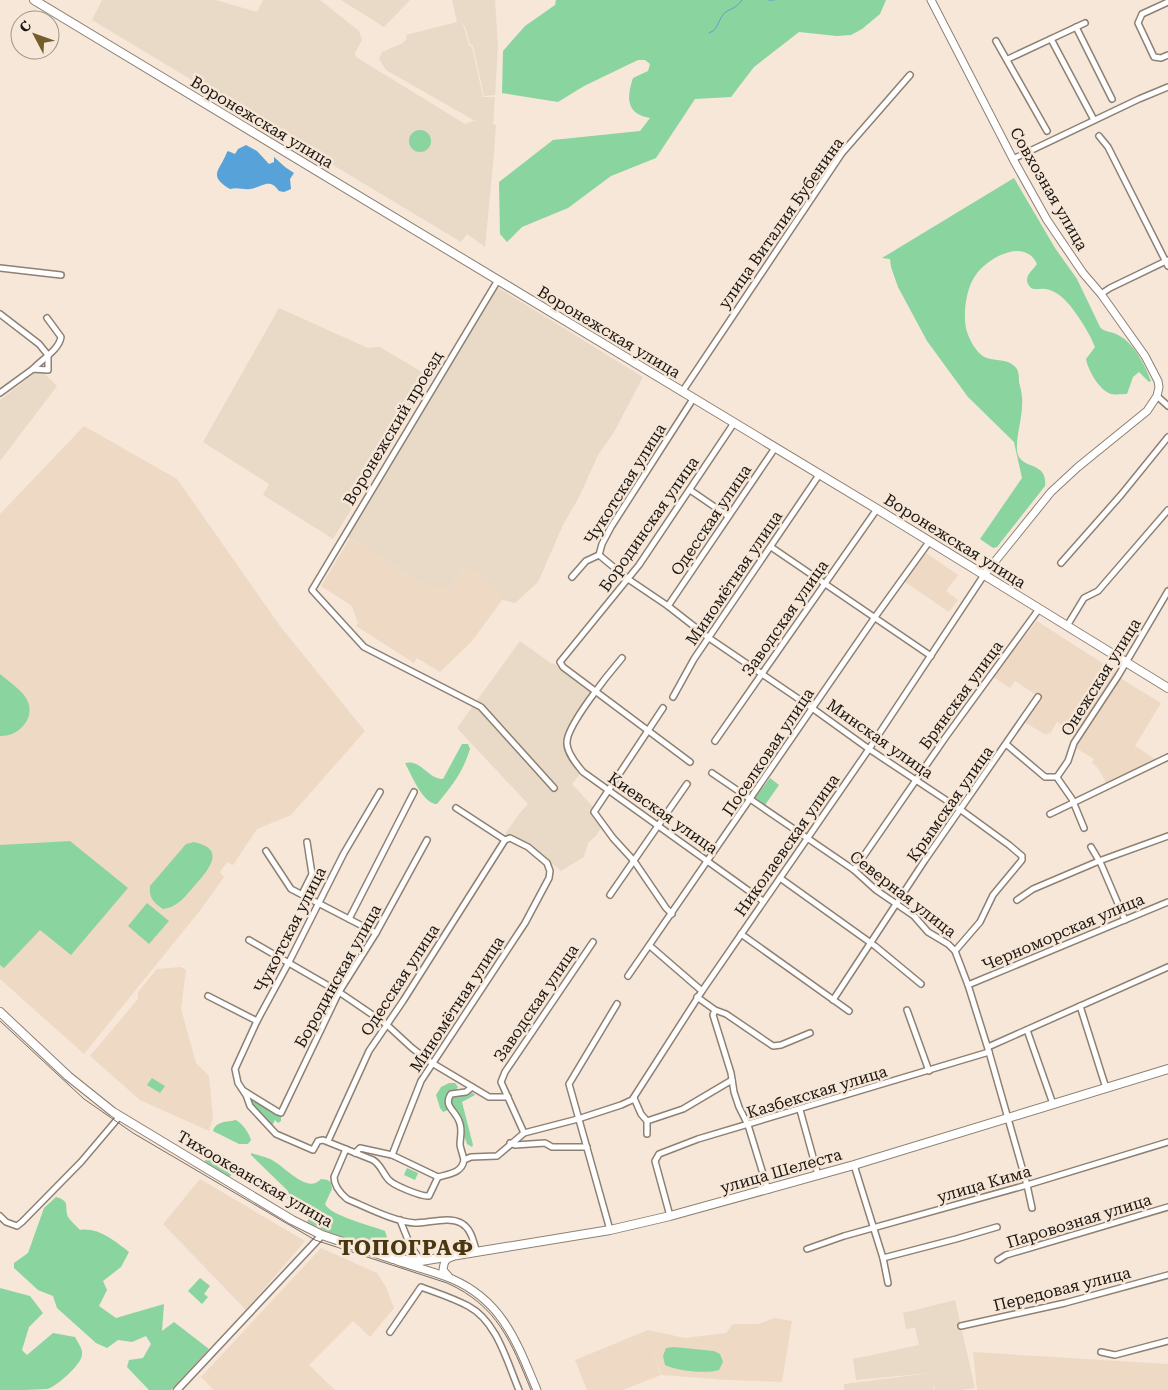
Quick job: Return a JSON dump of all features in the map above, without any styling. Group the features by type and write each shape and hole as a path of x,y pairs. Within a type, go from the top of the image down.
{"main road":[{"name":"Воронежская улица","path":"34,0 877,509 1168,688"},
{"name":"Совхозная улица","path":"931,0 1013,159 1048,220 1084,273 1102,294 1146,356 1158,381 1157,396"},
{"path":"984,575 1051,492 1078,467 1147,411 1157,396"},
{"name":"Тихоокеанская улица","path":"0,1012 68,1076 120,1116 292,1220 322,1235 452,1279 474,1292 490,1305 515,1338 537,1390"},
{"name":"улица Шелеста","path":"392,1259 421,1261 610,1230 670,1216 854,1165 1168,1070"},
{"path":"452,1256 444,1263 443,1270 452,1279"}],"street":[{"path":"1168,2 1142,14 1138,23 1152,54 1157,58 1168,55"},
{"path":"1008,59 1085,23"},
{"path":"1076,27 1112,99"},
{"path":"1051,39 1094,120"},
{"path":"996,41 1008,59 1047,131"},
{"name":"улица Виталия Бубенина","path":"682,392 842,153 910,75"},
{"path":"1013,159 1168,87"},
{"path":"1099,136 1108,147 1167,263 1110,288 1102,294"},
{"path":"0,268 61,275"},
{"name":"Воронежский проезд","path":"498,280 312,590 364,647 481,707 554,788"},
{"path":"0,314 39,344 48,355 48,370 33,369"},
{"path":"0,394 33,369 57,346 61,337 47,318"},
{"path":"1157,396 1168,406"},
{"name":"Чукотская улица","path":"572,577 586,561 599,555 611,527 694,399"},
{"name":"Бородинская улица","path":"594,692 563,667 561,659 628,579 734,423"},
{"path":"1061,563 1121,495 1168,437"},
{"name":"Одесская улица","path":"668,606 775,448"},
{"name":"Миномётная улица","path":"673,697 694,659 819,474"},
{"path":"690,490 728,516"},
{"name":"Заводская улица","path":"715,741 877,509"},
{"path":"1067,626 1084,598 1098,591 1168,510"},
{"name":"Поселковая улица","path":"628,976 812,708 929,542"},
{"path":"771,547 931,656"},
{"name":"Минская улица","path":"599,555 628,579 668,606 709,638 961,810 1009,844 1022,856 1022,860 994,896 980,922 955,951"},
{"name":"Николаевская улица","path":"634,1098 668,1040 763,900 808,839 984,575"},
{"name":"Онежская улица","path":"1057,777 1068,761 1074,743 1126,662 1168,591"},
{"name":"Брянская улица","path":"854,870 976,694 1039,609"},
{"path":"622,658 594,692 690,762"},
{"name":"Киевская улица","path":"594,692 570,733 567,745 577,764 584,772 763,900"},
{"name":"Крымская улица","path":"832,1000 925,860 1038,697"},
{"path":"663,708 594,812 613,838 634,861 672,914"},
{"path":"1006,744 1045,777 1057,777 1074,803 1084,828"},
{"path":"1050,814 1168,757"},
{"name":"Северная улица","path":"712,773 854,870 876,890 914,916 928,932 948,944 955,951 968,985 1009,1118 1032,1208"},
{"path":"610,895 687,784"},
{"name":"Чукотская улица","path":"243,1091 238,1083 235,1069 237,1062 318,903 380,792"},
{"path":"349,919 414,792"},
{"path":"456,808 505,840"},
{"path":"1017,900 1033,889 1099,861 1168,836"},
{"name":"Миномётная улица","path":"392,1155 421,1081 525,923 546,886 550,871 547,863 528,847 510,838 505,840"},
{"name":"Бородинская улица","path":"243,1091 281,1112 339,992 376,933 427,840"},
{"name":"Одесская улица","path":"328,1142 369,1051 505,840"},
{"path":"302,894 312,874 307,842"},
{"path":"1091,847 1125,920"},
{"path":"266,851 291,889 376,933"},
{"path":"780,878 871,943 921,984"},
{"name":"Черноморская улица","path":"968,985 1168,902"},
{"path":"740,934 848,1011"},
{"path":"249,940 339,992 386,1024 432,1063 489,1097 508,1097"},
{"name":"Заводская улица","path":"524,1133 501,1082 505,1072 592,942"},
{"path":"650,946 702,991"},
{"name":"Казбекская улица","path":"670,1216 656,1161 659,1154 663,1152 698,1139 929,1071 988,1050 1027,1030 1168,967"},
{"path":"208,996 257,1021"},
{"path":"698,997 715,1010 726,1014 773,1046 780,1046 810,1033"},
{"path":"610,1230 569,1084 617,1004"},
{"path":"1080,1006 1106,1088"},
{"path":"715,1010 714,1015 739,1107 748,1125 768,1190"},
{"path":"907,1010 929,1071"},
{"path":"1027,1030 1053,1104"},
{"path":"647,1121 683,1109 732,1080"},
{"path":"355,1153 360,1148 392,1155 438,1176 460,1170 464,1160 460,1144 461,1128 459,1121 448,1105 448,1100 451,1094 466,1092 472,1087"},
{"path":"243,1091 253,1109 277,1135 313,1150 320,1140 346,1149 376,1162 388,1181 422,1196 429,1196 438,1176"},
{"path":"464,1160 468,1157 497,1156 524,1133 578,1119 621,1105 634,1098 641,1114 647,1121 647,1134"},
{"path":"800,1110 818,1175"},
{"path":"0,1216 17,1226 22,1222 82,1162 120,1116"},
{"name":"улица Кима","path":"807,1249 1168,1142"},
{"path":"510,1143 515,1145 545,1143 552,1147 587,1147"},
{"path":"346,1149 334,1176 336,1186 346,1199 400,1220 416,1223 452,1220 460,1222 468,1228 477,1252"},
{"path":"854,1165 883,1258 888,1283"},
{"name":"Паровозная улица","path":"998,1260 1006,1255 1168,1207"},
{"path":"400,1220 410,1245 421,1261"},
{"path":"883,1258 997,1227"},
{"path":"177,1390 322,1235"},
{"name":"Передовая улица","path":"961,1326 1065,1303 1168,1275"},
{"path":"390,1332 421,1287 468,1306 488,1322 499,1342 519,1390"},
{"path":"1102,1352 1115,1355 1168,1341"}],"shaded area":[{"path":"102,0 216,0 257,12 263,0 320,0 359,31 362,40 355,53 356,57 465,124 473,121 477,122 386,70 379,59 382,52 403,43 407,38 406,35 457,22 452,0 495,0 498,45 495,95 484,96 473,46 470,44 462,21 469,45 472,47 483,97 495,97 493,124 496,125 485,247 467,234 461,242 92,20"},
{"path":"341,0 410,0 384,27"},
{"path":"497,287 643,377 614,432 598,455 579,497 563,525 538,582 515,603 502,600 489,581 464,565 449,588 429,588 347,536"},
{"path":"279,308 368,348 380,347 432,378 333,539 263,495 269,484 203,442"},
{"path":"40,369 57,386 0,461 0,400"},
{"path":"84,426 177,479 280,626 365,731 291,815 257,829 233,865 227,862 220,872 224,877 202,908 84,1054 0,979 0,514"},
{"path":"350,538 429,588 449,588 464,565 489,581 502,600 472,641 440,672 417,658 414,663 356,626 358,623 352,606 321,586"},
{"path":"926,553 958,575 946,591 958,600 949,612 905,582"},
{"path":"1037,621 1116,672 1120,678 1161,703 1135,746 1155,759 1106,783 1098,768 1092,763 1094,759 1069,744 1075,733 1057,722 1050,734 1046,735 1019,719 1035,694 1015,681 1010,688 992,676"},
{"path":"520,641 553,663 590,692 564,737 563,747 580,774 572,784 593,807 589,811 602,826 596,836 588,843 584,857 561,871 530,846 505,834 528,804 457,728"},
{"path":"181,967 186,970 181,1009 196,1063 209,1076 213,1118 209,1131 140,1100 90,1056 138,999 138,992 157,969"},
{"path":"200,1179 305,1241 246,1310 163,1224"},
{"path":"321,1248 377,1273 386,1287 394,1308 370,1337 353,1321 309,1365 335,1390 214,1390 201,1377"},
{"path":"955,1300 975,1388 935,1390 933,1383 934,1390 844,1390 844,1384 931,1373 856,1380 853,1359 919,1345 915,1328 906,1329 903,1313"},
{"path":"774,1318 792,1321 782,1382 662,1375 652,1351 661,1375 623,1390 587,1390 575,1360 648,1330 685,1338 726,1333 733,1324 758,1324"},
{"path":"973,1352 1168,1364 1168,1390 977,1390"}],"green space":[{"path":"556,0 886,0 880,14 862,29 851,35 837,36 799,32 754,67 731,97 695,99 656,158 611,176 568,208 522,227 507,242 500,234 499,182 553,140 640,131 650,118 634,111 629,97 633,78 648,71 650,64 645,60 638,60 584,86 558,102 502,93 503,51 525,26 555,5"},
{"path":"420,130 428,133 431,141 428,149 420,152 412,149 409,141 412,133"},
{"path":"1014,178 1055,248 1077,279 1100,327 1118,335 1129,343 1142,362 1151,381 1149,382 1139,372 1133,377 1127,394 1111,394 1102,388 1092,374 1086,359 1095,347 1078,317 1061,296 1046,289 1033,289 1028,284 1027,278 1037,264 1031,256 1015,251 1005,253 980,269 972,281 967,294 965,322 967,332 974,346 983,356 1007,362 1016,368 1019,375 1022,399 1017,451 1023,461 1042,472 1045,478 1045,486 997,547 993,548 980,539 1022,478 1014,442 968,397 927,341 898,287 890,259 882,258"},
{"path":"0,674 23,694 30,709 27,721 23,726 13,734 6,736 0,736"},
{"path":"462,744 468,744 470,749 460,772 437,804 432,803 422,794 405,763 416,764 433,776 443,779"},
{"path":"770,778 779,785 765,805 755,798"},
{"path":"70,841 128,888 71,955 40,930 4,968 0,965 0,845"},
{"path":"194,842 210,849 212,860 210,866 182,900 174,906 163,909 152,899 150,886 186,844"},
{"path":"147,903 169,921 149,944 128,926"},
{"path":"152,1078 165,1086 160,1093 147,1085"},
{"path":"449,1083 455,1083 458,1087 449,1096 447,1101 448,1110 443,1112 436,1095 441,1087"},
{"path":"470,1092 475,1095 462,1102 472,1147 467,1144 451,1107 453,1095"},
{"path":"252,1098 281,1117 281,1121 278,1123 275,1120 272,1126 254,1107 250,1099"},
{"path":"236,1120 249,1134 251,1140 248,1144 239,1144 213,1131 219,1124"},
{"path":"214,1152 218,1152 231,1160 231,1176 228,1177 205,1164 205,1160"},
{"path":"251,1153 276,1162 302,1181 315,1183 321,1179 328,1180 331,1183 332,1189 325,1204 328,1208 342,1216 385,1231 389,1244 398,1250 400,1254 396,1255 328,1232 307,1222 313,1211 301,1213 296,1203 287,1198 288,1191"},
{"path":"407,1168 418,1173 415,1180 404,1175"},
{"path":"56,1197 64,1200 68,1217 80,1230 100,1233 112,1239 129,1252 121,1267 103,1281 107,1290 99,1306 116,1318 164,1304 162,1331 174,1322 209,1349 171,1390 149,1390 127,1367 129,1360 143,1358 151,1344 146,1336 132,1342 118,1340 107,1348 96,1343 57,1308 53,1296 38,1290 14,1268 14,1263 28,1253 44,1208"},
{"path":"200,1278 210,1286 204,1294 208,1297 202,1304 188,1291"},
{"path":"0,1288 30,1296 43,1313 29,1327 22,1350 27,1355 53,1333 75,1337 82,1350 81,1359 68,1375 47,1389 0,1390"},
{"path":"666,1348 714,1351 720,1354 723,1362 719,1370 707,1372 670,1367 665,1365 663,1356"}],"water":[{"path":"246,145 257,151 269,164 274,162 274,157 294,173 290,179 291,189 284,192 279,191 272,185 266,184 250,189 230,189 223,184 217,176 217,172 227,152 235,154 238,149"}],"waterway":[{"path":"709,33 716,27 725,13 742,0"},
{"path":"768,0 774,0"}],"tram line":[{"path":"0,1021 84,1099 133,1133 315,1240 447,1283 464,1292 491,1314 501,1327 517,1356 531,1390"}],"district":[{"name":"ТОПОГРАФ","path":"406,1248"}]}
